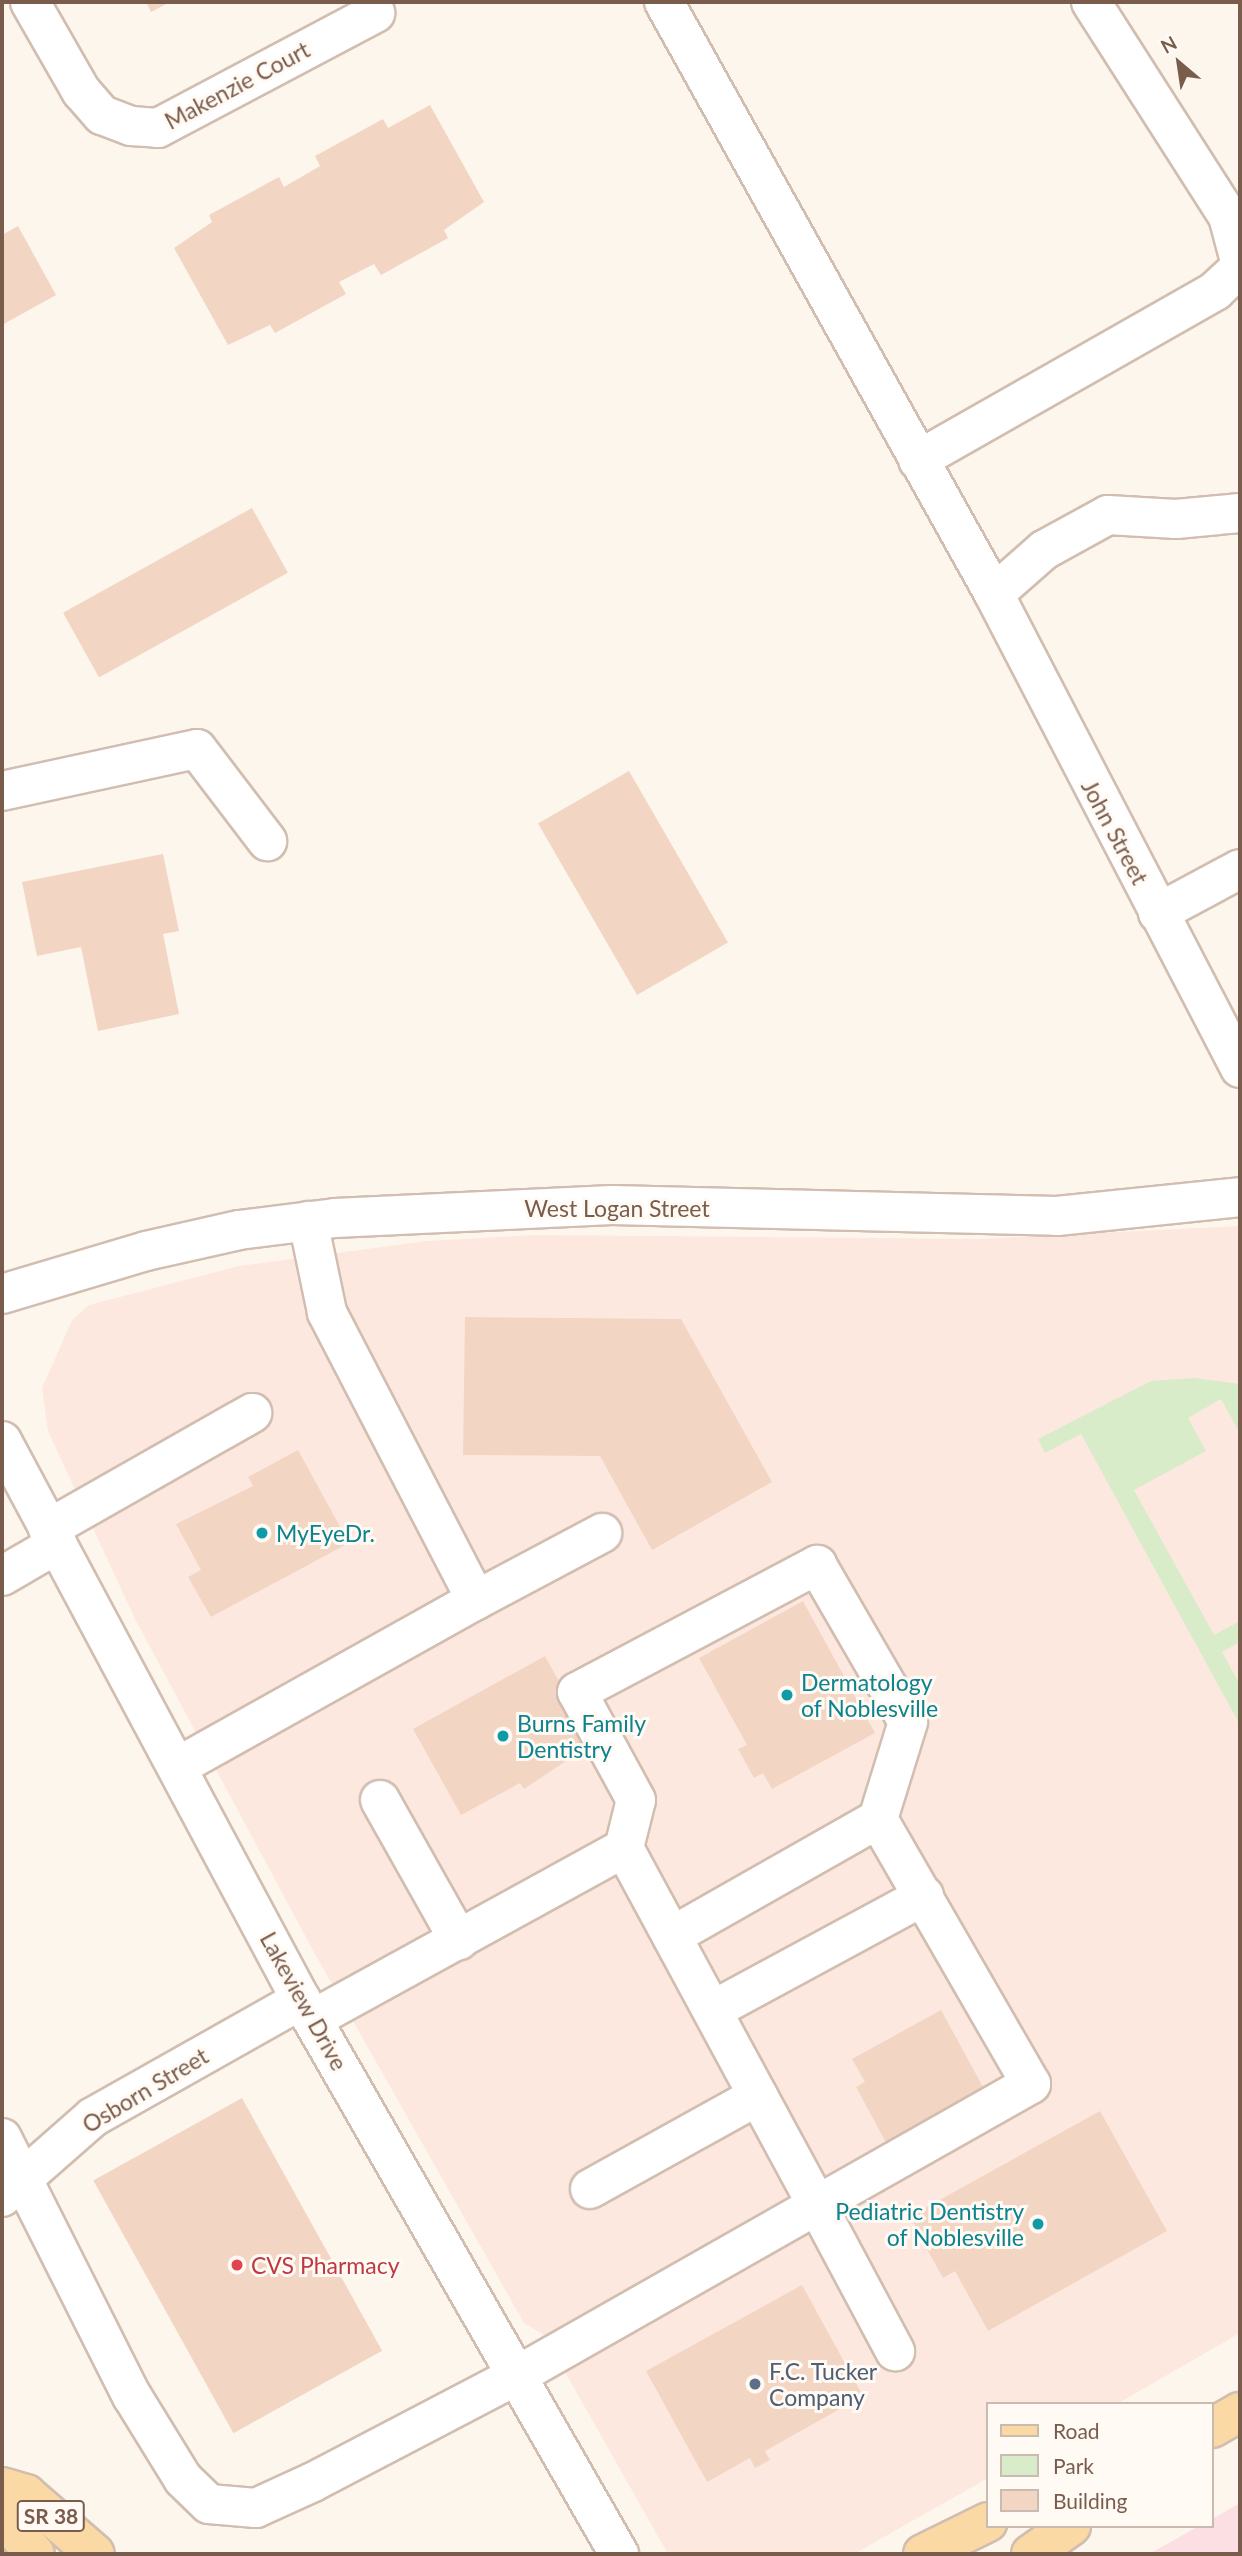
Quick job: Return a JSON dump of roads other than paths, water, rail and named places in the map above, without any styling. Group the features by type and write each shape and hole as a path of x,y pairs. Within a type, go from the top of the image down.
{"main road":[{"path":"1214,2427 1240,2412"},
{"name":"SR 38","path":"2,2487 26,2494 95,2554"},
{"name":"SR 38","path":"2,2516 35,2554"},
{"path":"923,2554 986,2523"},
{"path":"1031,2554 1068,2528"}],"street":[{"name":"Makenzie Court","path":"30,2 82,91 102,114 131,126 158,128 375,13"},
{"name":"John Street","path":"664,2 994,594 1240,1068"},
{"path":"1091,2 1228,216 1240,261"},
{"path":"918,460 1215,291 1240,268"},
{"path":"994,594 1044,550 1108,515 1176,519 1240,513"},
{"path":"2,791 197,749 267,841"},
{"path":"1158,913 1240,869"},
{"name":"West Logan Street","path":"2,1294 146,1251 308,1222 612,1205 1056,1216 1240,1197"},
{"path":"308,1222 327,1312 476,1600"},
{"path":"2,1576 53,1536 252,1413"},
{"name":"Lakeview Drive","path":"2,1441 307,2010 619,2554"},
{"path":"177,1767 602,1533"},
{"path":"672,1936 878,1819 908,1722 817,1565 577,1692 636,1800 624,1848 895,2351"},
{"path":"380,1800 459,1940"},
{"path":"2,2138 13,2187 132,2396 183,2479 209,2504 256,2508 517,2375 1031,2084 878,1819"},
{"name":"Osborn Street","path":"13,2187 93,2117 307,2010 459,1940 624,1848"},
{"path":"713,2010 923,1896"},
{"path":"590,2189 758,2096"}],"place":[{"name":"MyEyeDr.","path":"262,1533"},
{"name":"Dermatology of Noblesville","path":"787,1695"},
{"name":"Burns Family Dentistry","path":"503,1736"},
{"name":"Pediatric Dentistry of Noblesville","path":"1038,2224"},
{"name":"CVS Pharmacy","path":"237,2265"},
{"name":"F.C. Tucker Company","path":"755,2384"}]}
